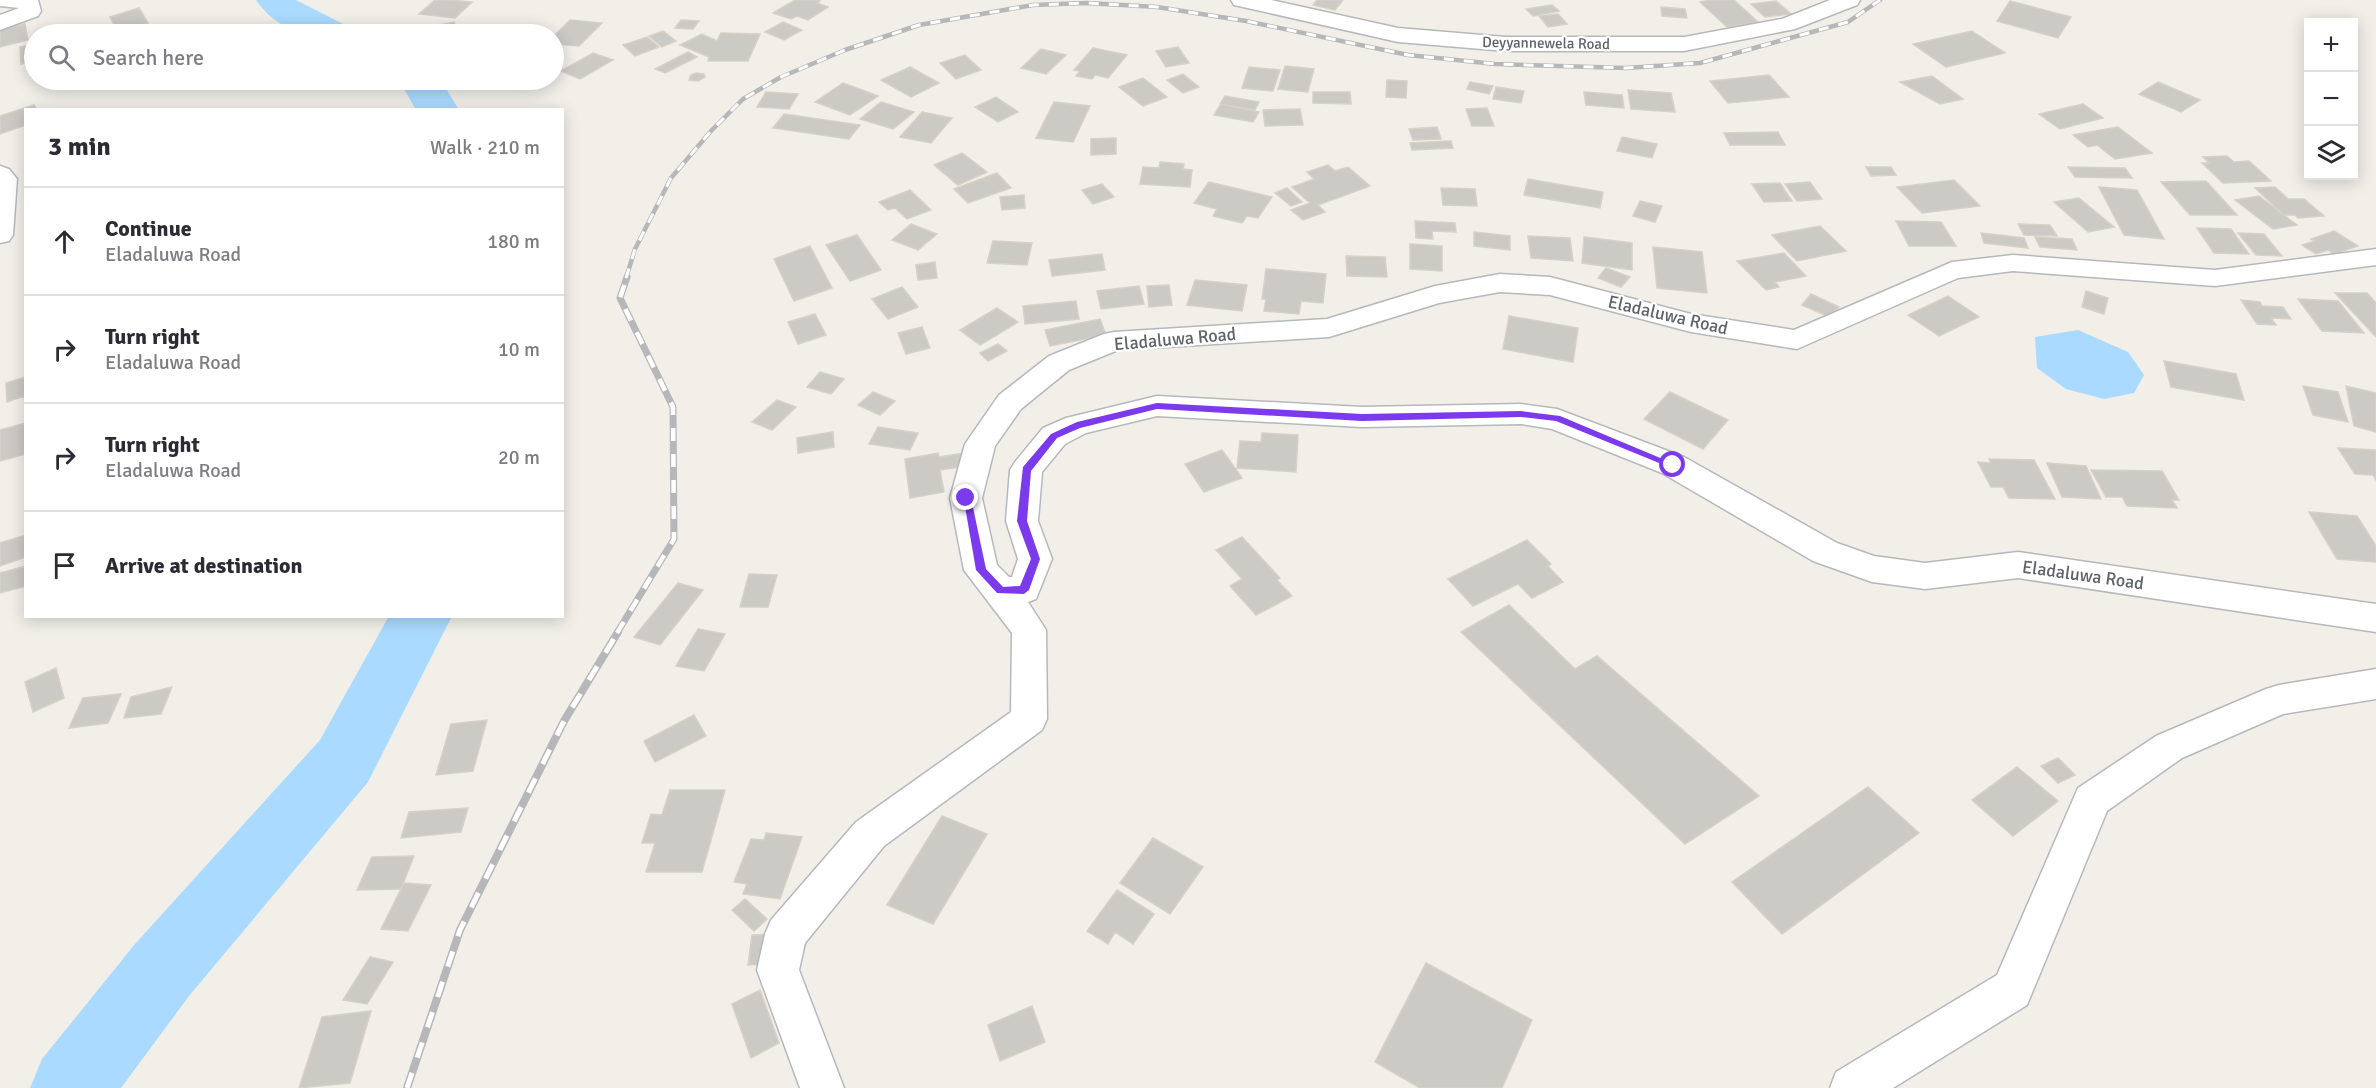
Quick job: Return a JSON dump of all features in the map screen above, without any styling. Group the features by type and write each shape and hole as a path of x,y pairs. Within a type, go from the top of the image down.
{"street":[{"path":"0,0 28,2 30,10 0,23"},
{"name":"Deyyannewela Road","path":"1242,0 1398,35 1506,44 1684,44 1787,24 1848,0"},
{"path":"0,174 4,179 0,235"},
{"name":"Eladaluwa Road","path":"2376,257 2215,278 2013,263 1952,270 1797,340 1690,323 1550,286 1500,283 1435,295 1329,328 1114,341 1059,363 1010,402 980,444 966,498 981,570 1001,591 1024,590 1035,559 1022,521 1026,470 1054,436 1077,425 1157,406 1362,417 1521,414 1557,418 1673,465 1825,552 1872,569 1925,576 2018,565 2376,618"},
{"path":"822,1088 778,970 786,934 870,834 1029,719 1029,630 1001,591"},
{"path":"1852,1088 2012,990 2092,800 2169,747 2279,700 2376,684"}],"water":[{"path":"2078,330 2128,352 2144,375 2134,393 2104,399 2066,389 2037,368 2035,337"}],"building":[{"path":"435,0 472,2 455,18 419,14"},
{"path":"795,0 817,0 820,1 817,3 828,7 808,20 797,16 791,19 773,13"},
{"path":"1317,0 1343,0 1335,10 1313,5"},
{"path":"1734,0 1758,22 1727,27 1700,2"},
{"path":"1776,1 1791,14 1765,17 1751,4"},
{"path":"2010,1 2071,17 2058,38 1997,21"},
{"path":"1552,5 1559,11 1533,16 1526,9"},
{"path":"1661,7 1685,9 1687,18 1662,16"},
{"path":"139,8 148,23 114,24 110,17"},
{"path":"1558,14 1567,24 1548,27 1539,16"},
{"path":"570,20 602,23 579,46 564,45 564,26"},
{"path":"681,20 699,21 693,29 675,28"},
{"path":"783,22 802,30 784,40 765,32"},
{"path":"24,24 24,41 0,47 0,30"},
{"path":"663,31 676,41 662,47 649,36"},
{"path":"1972,31 2005,53 1946,67 1913,44"},
{"path":"721,33 760,34 748,61 708,61 709,57 680,45 702,34 717,41"},
{"path":"647,37 659,47 635,56 623,45"},
{"path":"24,46 24,63 21,64 20,47"},
{"path":"1178,47 1189,63 1166,67 1156,51"},
{"path":"1093,48 1127,55 1108,78 1095,75 1092,79 1076,76 1080,71 1074,70"},
{"path":"1041,49 1066,55 1046,74 1021,68"},
{"path":"688,52 697,57 665,73 655,69"},
{"path":"593,53 613,60 580,79 564,72 564,69"},
{"path":"965,55 981,70 956,79 940,63"},
{"path":"1285,66 1314,69 1308,92 1278,89"},
{"path":"910,67 939,83 911,97 881,80"},
{"path":"1249,67 1280,70 1273,91 1242,88"},
{"path":"704,74 705,77 698,81 689,80 691,75"},
{"path":"1183,74 1199,87 1183,93 1167,80"},
{"path":"1769,75 1789,97 1728,103 1710,81"},
{"path":"1932,76 1963,99 1940,104 1900,82"},
{"path":"1143,78 1167,97 1143,106 1119,87"},
{"path":"1387,80 1407,81 1406,98 1386,97"},
{"path":"1470,82 1493,86 1489,94 1467,89"},
{"path":"2158,82 2200,100 2181,112 2139,94"},
{"path":"843,83 878,96 850,115 815,102"},
{"path":"1496,87 1524,91 1521,103 1493,99"},
{"path":"1628,90 1671,93 1675,112 1631,109"},
{"path":"766,92 798,94 789,109 757,107"},
{"path":"1313,92 1350,92 1351,104 1313,103"},
{"path":"1584,92 1622,95 1624,108 1586,105"},
{"path":"1225,96 1259,102 1255,110 1220,104"},
{"path":"996,97 1018,112 998,122 975,107"},
{"path":"881,102 914,112 893,129 860,119"},
{"path":"1054,102 1090,106 1073,142 1036,138"},
{"path":"1221,104 1259,112 1253,122 1214,115"},
{"path":"2083,104 2103,118 2060,129 2039,114"},
{"path":"24,108 24,126 0,134 0,116"},
{"path":"1487,108 1494,126 1472,126 1466,109"},
{"path":"1300,109 1303,125 1265,126 1263,110"},
{"path":"922,112 952,118 931,143 900,137"},
{"path":"784,114 860,125 849,139 773,128"},
{"path":"1437,127 1441,139 1413,140 1409,129"},
{"path":"2118,127 2152,153 2115,159 2097,145 2088,147 2073,135"},
{"path":"1778,132 1785,145 1730,145 1724,133"},
{"path":"1622,137 1657,144 1652,158 1617,151"},
{"path":"1116,138 1116,154 1091,155 1091,139"},
{"path":"1451,141 1453,148 1412,150 1410,143"},
{"path":"962,153 987,172 958,185 934,165"},
{"path":"2227,156 2234,162 2249,161 2271,181 2223,183 2202,163 2209,163 2203,157"},
{"path":"1160,162 1184,164 1183,169 1192,170 1190,187 1140,184 1143,167 1159,168"},
{"path":"1328,165 1335,171 1348,167 1370,186 1318,205 1325,212 1303,220 1291,210 1310,203 1292,187 1314,179 1307,172"},
{"path":"1866,167 1891,167 1896,175 1871,176"},
{"path":"2068,167 2125,168 2132,178 2075,177"},
{"path":"997,173 1011,188 968,203 954,189"},
{"path":"1528,179 1603,192 1600,208 1524,195"},
{"path":"1954,180 1980,206 1922,213 1897,187"},
{"path":"2206,181 2237,215 2190,215 2161,182"},
{"path":"1209,182 1272,197 1258,218 1247,216 1242,223 1213,216 1217,209 1194,203"},
{"path":"1810,182 1822,199 1797,201 1785,184"},
{"path":"1780,183 1792,201 1764,202 1752,184"},
{"path":"1102,184 1114,197 1093,204 1082,190"},
{"path":"2099,187 2137,190 2164,239 2124,235"},
{"path":"2275,187 2288,199 2304,199 2324,216 2298,218 2295,215 2284,215 2255,188"},
{"path":"1287,188 1302,202 1291,206 1275,193"},
{"path":"1441,188 1475,189 1477,206 1443,205"},
{"path":"910,190 931,210 907,219 895,208 888,210 879,202"},
{"path":"1024,195 1025,208 1002,210 1000,197"},
{"path":"2259,196 2297,225 2273,229 2235,200"},
{"path":"2079,198 2114,227 2088,232 2054,202"},
{"path":"1640,201 1662,206 1655,222 1633,216"},
{"path":"1415,221 1455,223 1456,232 1432,231 1433,239 1416,238"},
{"path":"1896,221 1941,222 1956,246 1909,246"},
{"path":"911,224 937,234 918,250 892,240"},
{"path":"2018,224 2050,225 2057,236 2024,235"},
{"path":"1820,226 1846,251 1797,261 1772,235"},
{"path":"2197,228 2231,229 2249,254 2214,253"},
{"path":"2334,231 2358,246 2334,254 2328,250 2316,254 2302,245 2315,241 2311,239"},
{"path":"1474,232 1510,236 1510,250 1474,246"},
{"path":"1981,233 2024,238 2028,248 1984,243"},
{"path":"2238,233 2264,234 2282,256 2256,255"},
{"path":"857,235 881,270 850,281 826,245"},
{"path":"1528,236 1570,238 1573,261 1531,258"},
{"path":"1584,237 1632,243 1632,270 1582,263"},
{"path":"2035,237 2072,239 2077,250 2040,247"},
{"path":"993,241 1032,243 1027,265 987,263"},
{"path":"1410,244 1442,246 1442,271 1410,269"},
{"path":"810,246 832,288 794,301 774,259"},
{"path":"1653,247 1702,252 1707,293 1657,288"},
{"path":"1784,253 1806,276 1775,282 1779,287 1766,290 1737,261"},
{"path":"1102,254 1105,270 1052,276 1049,260"},
{"path":"1346,256 1385,257 1387,277 1347,276"},
{"path":"935,262 937,278 918,280 916,265"},
{"path":"1606,268 1630,277 1621,287 1598,278"},
{"path":"1266,269 1326,274 1323,303 1301,301 1299,314 1264,311 1266,299 1262,299"},
{"path":"1195,280 1247,285 1242,311 1187,305"},
{"path":"1169,285 1172,305 1149,307 1147,286"},
{"path":"1139,286 1144,304 1101,309 1097,291"},
{"path":"902,287 918,307 888,319 872,299"},
{"path":"2086,291 2108,298 2104,314 2082,307"},
{"path":"2335,293 2367,293 2376,303 2376,337"},
{"path":"1811,294 1839,307 1829,317 1802,305"},
{"path":"1948,296 1979,317 1939,336 1908,315"},
{"path":"2298,299 2338,301 2364,333 2322,331"},
{"path":"2241,300 2260,302 2262,306 2283,307 2291,319 2271,318 2276,325 2257,324"},
{"path":"1076,301 1079,319 1025,324 1023,306"},
{"path":"997,308 1018,322 980,345 960,330"},
{"path":"815,314 826,335 798,344 788,322"},
{"path":"1509,316 1578,328 1573,362 1503,349"},
{"path":"1100,319 1106,335 1050,346 1045,330"},
{"path":"922,327 930,348 906,354 898,333"},
{"path":"998,344 1007,351 988,361 980,353"},
{"path":"2164,361 2236,374 2244,400 2171,387"},
{"path":"820,372 844,379 831,394 807,387"},
{"path":"24,378 24,396 7,402 6,383"},
{"path":"2303,386 2338,392 2348,422 2313,415"},
{"path":"2346,386 2376,393 2376,432 2354,426"},
{"path":"873,392 895,401 880,415 858,405"},
{"path":"1670,392 1728,420 1703,449 1644,419"},
{"path":"777,400 796,407 772,430 752,422"},
{"path":"24,424 24,455 0,461 0,430"},
{"path":"878,427 918,433 910,450 869,444"},
{"path":"833,432 834,447 798,453 797,438"},
{"path":"1262,433 1298,435 1296,472 1237,468 1240,441 1261,442"},
{"path":"2338,448 2376,450 2376,480 2373,475 2355,474"},
{"path":"1222,450 1242,478 1204,492 1185,464"},
{"path":"938,453 939,457 964,453 967,466 940,470 944,492 910,498 905,459"},
{"path":"1989,459 2034,460 2055,499 2009,498 2003,487 1991,487 1978,462 1991,463"},
{"path":"2047,463 2086,466 2101,499 2062,497"},
{"path":"2091,470 2162,471 2179,500 2172,500 2177,508 2127,506 2122,497 2106,497"},
{"path":"2309,512 2357,516 2376,546 2376,562 2337,559"},
{"path":"24,536 24,558 0,566 0,543"},
{"path":"1242,537 1280,578 1277,580 1292,596 1256,615 1230,586 1242,579 1216,550"},
{"path":"1527,540 1551,564 1548,566 1563,582 1532,598 1518,584 1473,606 1448,579"},
{"path":"24,567 24,587 0,593 0,573"},
{"path":"749,574 777,575 768,607 740,607"},
{"path":"678,583 703,590 660,645 634,637"},
{"path":"1509,605 1575,669 1597,656 1759,796 1685,844 1461,632"},
{"path":"698,629 725,634 704,671 676,666"},
{"path":"56,668 64,698 33,712 25,682"},
{"path":"172,687 161,714 124,718 131,697"},
{"path":"121,694 108,723 69,728 83,698"},
{"path":"694,715 706,736 655,762 644,741"},
{"path":"487,720 473,771 436,775 451,724"},
{"path":"2058,758 2075,775 2058,783 2041,766"},
{"path":"2017,767 2058,801 2013,836 1972,800"},
{"path":"1868,787 1919,833 1782,934 1732,882"},
{"path":"670,790 725,790 702,872 646,872 655,843 642,843 651,814 662,815"},
{"path":"468,808 461,832 401,838 409,812"},
{"path":"942,816 987,834 933,924 887,905"},
{"path":"766,833 802,837 780,899 743,894 747,884 734,882 751,839 764,840"},
{"path":"1153,838 1203,867 1170,914 1120,883"},
{"path":"414,856 401,889 357,890 372,857"},
{"path":"404,883 431,885 408,931 381,929"},
{"path":"1117,890 1154,914 1133,944 1115,932 1108,944 1087,931"},
{"path":"745,899 767,919 754,931 732,910"},
{"path":"773,934 769,964 748,965 752,935"},
{"path":"370,957 393,962 367,1004 343,1000"},
{"path":"1426,963 1532,1020 1502,1088 1420,1088 1375,1062"},
{"path":"760,990 779,1043 751,1058 732,1004"},
{"path":"1032,1006 1045,1042 1000,1061 988,1025"},
{"path":"371,1011 350,1083 299,1088 322,1017"}],"waterway":[{"path":"275,0 284,10 313,24"},
{"path":"426,90 437,108"},
{"path":"71,1088 162,970 344,761 420,618"}],"railway":[{"path":"626,278 635,249 671,178 711,131 743,99 781,77 845,50 919,25 1033,5 1087,3 1157,7 1246,21 1408,55 1495,64 1626,68 1700,63 1848,22 1880,0"},
{"path":"617,633 674,539 673,407 620,298 627,277"},
{"path":"407,1088 460,930 564,721 618,632"}],"route":[{"path":"966,498 981,570 1001,591 1024,590 1035,559 1022,521 1026,470 1054,436 1077,425 1157,406 1362,417 1521,414 1557,418 1673,465"}]}
